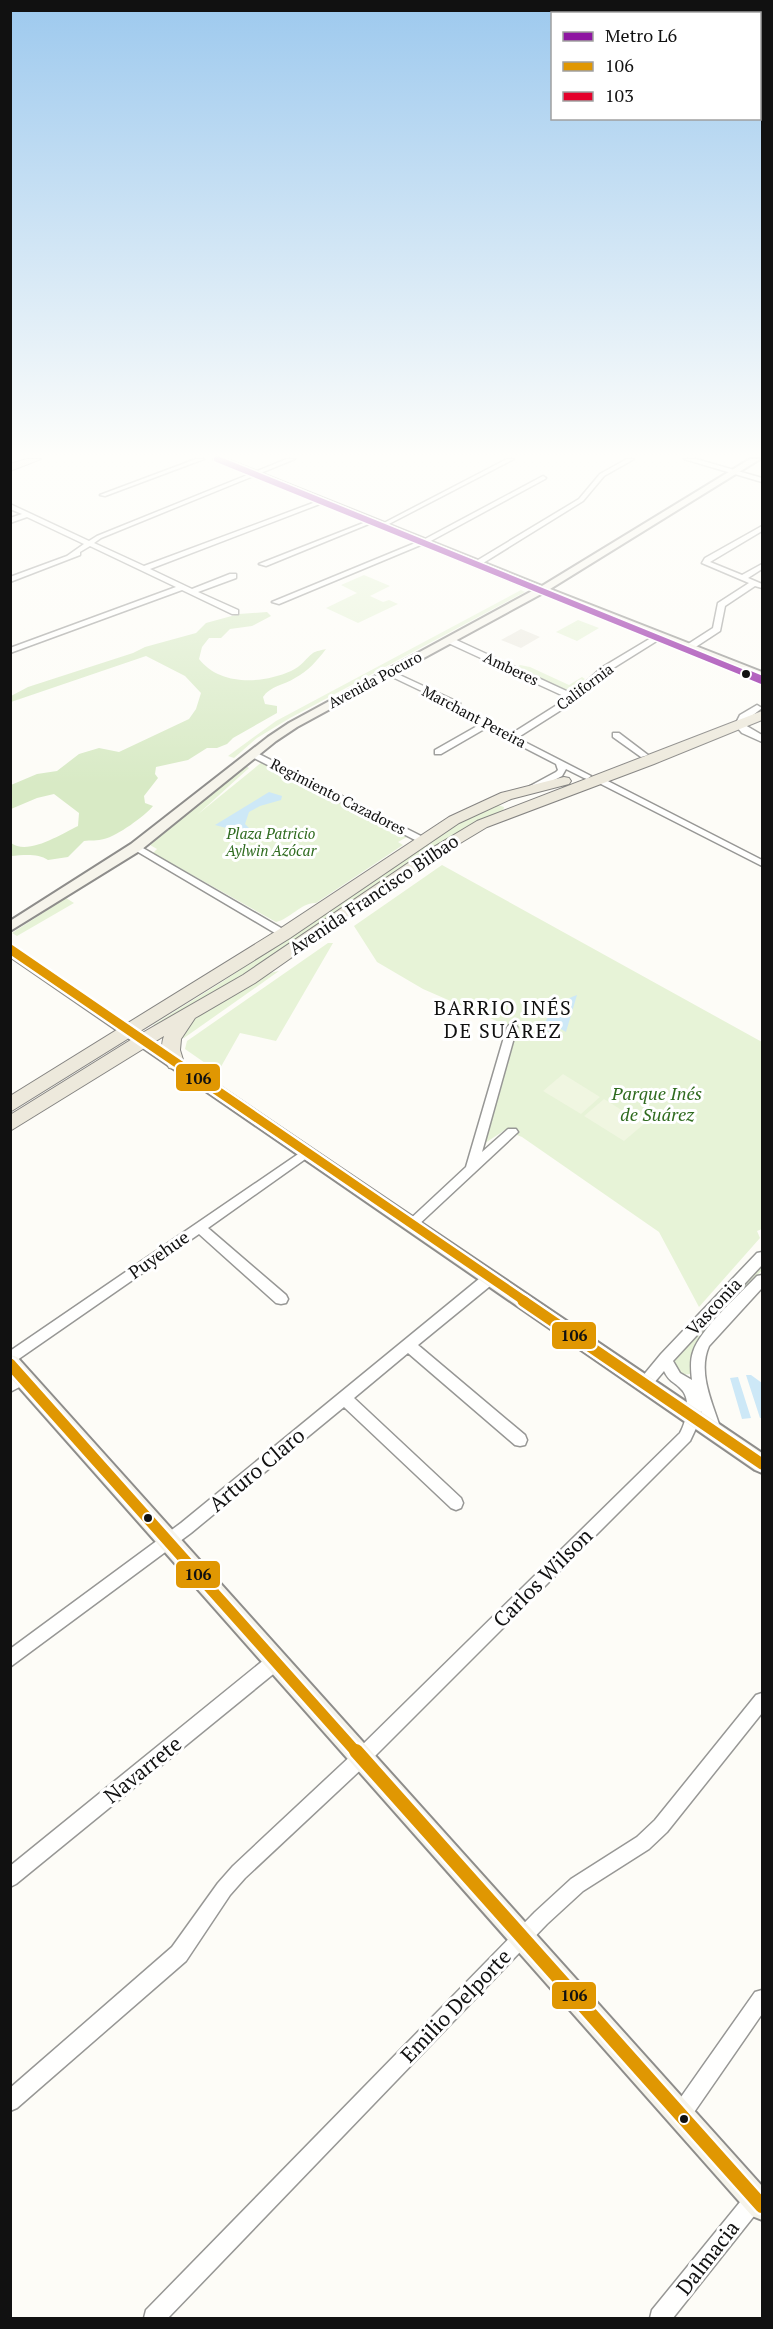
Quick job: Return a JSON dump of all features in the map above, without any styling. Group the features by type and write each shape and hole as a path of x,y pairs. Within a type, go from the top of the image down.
{"main road":[{"path":"489,568 762,678"},
{"name":"Avenida Pocuro","path":"10,927 136,847 292,725 543,589 578,568"},
{"name":"Avenida Francisco Bilbao","path":"10,1124 284,934 464,813 526,790 593,778 740,725 761,709"},
{"name":"Avenida Francisco Bilbao","path":"10,1105 137,1036 192,1012 258,973 460,836 510,812 644,755 761,709"},
{"path":"526,790 521,800 530,805"},
{"path":"495,800 506,805 510,812"},
{"path":"10,949 762,1464"},
{"path":"175,1063 170,1051 171,1041 192,1012"},
{"path":"14,1371 170,1541 759,2202"}],"street":[{"path":"10,580 41,568"},
{"path":"140,568 235,612"},
{"path":"276,602 361,568"},
{"path":"714,568 759,584"},
{"path":"742,578 759,568"},
{"path":"191,592 233,576"},
{"path":"687,648 717,628 722,605 759,584"},
{"path":"12,650 182,587"},
{"name":"California","path":"512,738 574,698 592,679 659,637"},
{"name":"Amberes","path":"449,640 574,698"},
{"name":"Marchant Pereira","path":"388,673 457,705 456,710 762,863"},
{"path":"438,752 485,725"},
{"path":"740,725 746,731 762,739"},
{"path":"616,735 644,755"},
{"name":"Regimiento Cazadores","path":"253,754 422,840"},
{"path":"526,790 561,772 560,763"},
{"path":"136,847 284,934"},
{"path":"472,1168 512,1027"},
{"path":"412,1224 512,1132"},
{"name":"Puyehue","path":"14,1371 199,1227 307,1152"},
{"path":"199,1227 281,1299"},
{"name":"Vasconia","path":"644,1383 762,1257"},
{"name":"Arturo Claro","path":"10,1659 170,1541 490,1278"},
{"name":"Vasconia","path":"714,1430 694,1384 700,1348 762,1280"},
{"path":"408,1345 520,1440"},
{"name":"Vasconia","path":"666,1358 672,1375 694,1384"},
{"path":"694,1384 694,1416"},
{"path":"344,1398 456,1503"},
{"name":"Carlos Wilson","path":"10,2101 178,1954 224,1888 239,1872 362,1757 685,1437 694,1416"},
{"name":"Navarrete","path":"10,1878 276,1661"},
{"name":"Emilio Delporte","path":"154,2319 522,1936 577,1885 627,1854 649,1837 762,1701"},
{"path":"681,2114 762,1999"},
{"name":"Dalmacia","path":"660,2319 759,2202"}],"green space":[{"path":"364,575 390,586 370,596 383,602 389,600 398,604 358,623 326,608 357,593 341,585"},
{"path":"521,590 525,592 290,718 257,738 234,758 228,756 276,721"},
{"path":"267,612 271,616 252,626 230,629 221,638 209,638 202,647 199,659 218,674 242,680 255,680 291,671 313,653 326,649 304,672 266,693 263,697 265,704 277,706 277,713 233,738 227,744 217,748 207,748 188,760 156,767 155,774 158,778 144,796 145,803 153,806 116,834 102,840 84,841 68,857 48,860 35,855 11,856 11,843 26,847 54,838 78,826 79,813 54,794 37,798 11,809 11,785 37,774 57,771 79,754 99,748 119,752 189,719 196,709 201,693 185,676 146,656 11,702 11,696 28,687 145,647 196,633 206,623 239,614"},
{"path":"578,620 599,628 577,641 556,632"},
{"path":"520,665 530,667 569,685 582,677 585,679 568,693 514,669"},
{"name":"Plaza Patricio Aylwin Azócar","path":"262,762 407,837 398,842 403,845 316,903 306,905 276,922 153,853 157,849 150,845 246,766 249,768 197,815"},
{"path":"498,805 504,807 503,811 293,946 158,1028 153,1025 222,982 456,824"},
{"name":"Parque Inés de Suárez","path":"442,865 762,1042 762,1229 757,1231 760,1238 699,1307 659,1232 522,1137 505,1130 482,1145 515,1029 423,989 377,962 354,926"},
{"path":"66,898 74,903 17,936 12,933"},
{"path":"328,943 333,943 276,1041 240,1033 218,1072 185,1049 187,1041"},
{"path":"279,971 184,1038 179,1037 194,1018 265,974"},
{"name":"Parque Inés de Suárez","path":"563,1074 600,1097 581,1114 543,1091"},
{"name":"Parque Inés de Suárez","path":"604,1099 644,1124 624,1141 584,1116"},
{"path":"762,1264 762,1270 695,1344 690,1360 690,1374 683,1375 673,1370 670,1360"}],"shaded area":[{"path":"521,629 540,637 521,648 501,640"}],"water":[{"path":"269,792 282,796 281,800 249,812 245,824 253,832 245,833 215,825"},
{"path":"577,995 566,1032 556,1026 552,1034 545,1029 551,1011 565,1000"},
{"path":"746,1375 751,1375 762,1383 762,1418 760,1418"},
{"path":"738,1377 751,1418 742,1419 730,1378"}],"metro line":[{"name":"L6","path":"485,568 762,680"}],"transit line":[{"name":"103","path":"486,568 762,680"},
{"name":"106","path":"10,949 762,1464"},
{"name":"106","path":"10,1364 762,2206"}],"district":[{"name":"BARRIO INÉS DE SUÁREZ","path":"503,1020"}]}
